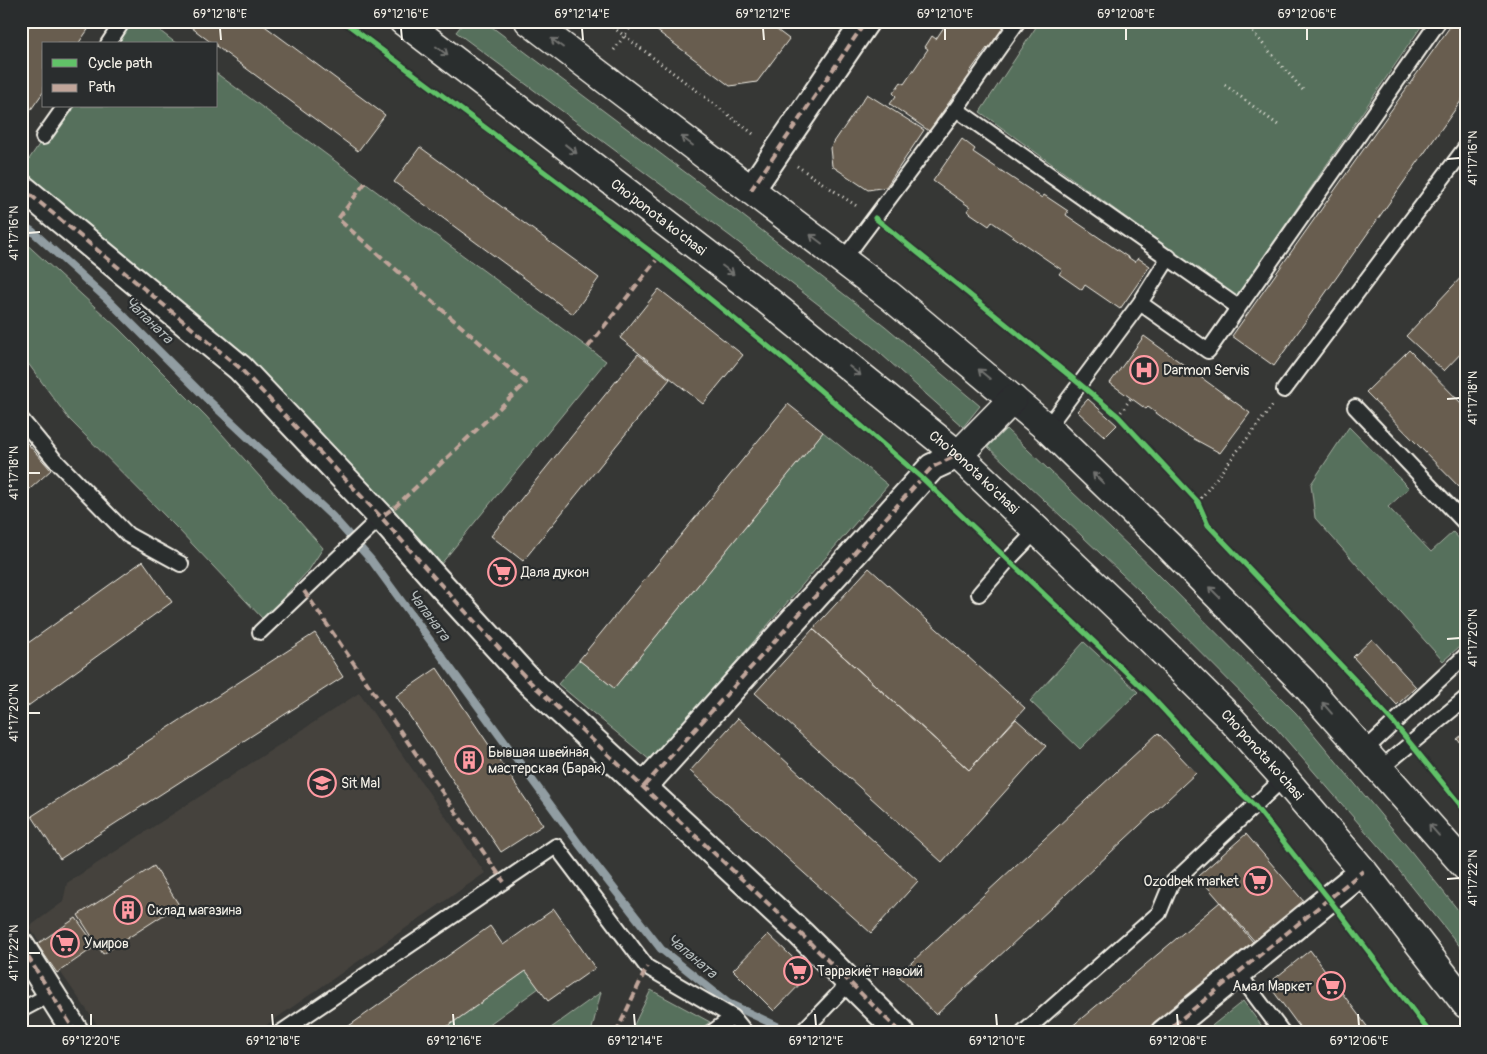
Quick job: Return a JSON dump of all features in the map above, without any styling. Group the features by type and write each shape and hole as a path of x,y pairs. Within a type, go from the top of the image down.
{"main road":[{"path":"529,21 890,296 1047,428 1297,676 1466,867"},
{"name":"Cho'ponota ko'chasi","path":"417,25 767,300 958,455 1130,619 1217,706 1284,778 1362,871 1466,1004"},
{"path":"958,455 1013,398"}],"street":[{"path":"751,190 866,21"},
{"path":"21,186 240,368 372,525 432,576 529,681 644,786 901,1033"},
{"path":"644,786 932,467 958,455"},
{"path":"1164,1033 1362,871"},
{"path":"21,946 76,1033"}],"lane":[{"path":"109,42 123,21"},
{"path":"843,260 1018,21"},
{"path":"1140,303 1208,351 1439,21"},
{"path":"43,137 63,108"},
{"path":"956,108 1238,307"},
{"path":"1284,390 1466,147"},
{"path":"1047,428 1081,385 1140,303 1169,257"},
{"path":"1354,406 1466,524"},
{"path":"21,419 54,459 128,535 181,564"},
{"path":"260,632 372,525"},
{"path":"979,594 1037,530"},
{"path":"1372,760 1394,724 1466,655"},
{"path":"1372,760 1410,743 1466,698"},
{"path":"1023,1033 1159,913 1171,884 1284,778"},
{"path":"280,1033 556,846 647,967 733,1017 746,1033"},
{"path":"1238,973 1283,1033"},
{"path":"804,1029 850,982"},
{"path":"21,1010 52,994"},
{"path":"711,1033 733,1017"}],"path":[{"path":"605,21 777,152 875,218 1118,416 1198,502 1208,525 1354,678 1394,724"},
{"path":"614,50 635,21"},
{"path":"1243,21 1303,90"},
{"path":"1225,85 1278,125"},
{"path":"1198,502 1284,390"},
{"path":"1118,416 1131,398"},
{"path":"1410,743 1466,812"}],"shaded area":[{"name":"Sit Mal","path":"359,693 485,873 255,1033 103,1033 29,927 63,902 67,883"}],"green space":[{"path":"123,21 147,21 174,42 109,42"},
{"path":"465,21 484,21 738,212 885,326 980,406 963,427 872,346 730,236 456,32"},
{"path":"1040,21 1425,21 1236,297 980,112"},
{"path":"218,74 606,361 432,575 240,368 21,187 21,171 64,108 218,108"},
{"path":"21,239 119,329 206,416 323,548 309,570 263,619 178,529 69,419 27,362 21,344"},
{"path":"1349,427 1409,488 1388,507 1431,552 1453,532 1466,546 1466,641 1443,661 1315,518 1311,484"},
{"path":"1006,429 1155,571 1296,713 1466,920 1466,954 1393,863 1276,728 1139,590 988,447"},
{"path":"823,432 888,485 651,761 558,684 579,660 614,688"},
{"path":"1084,642 1138,692 1080,749 1030,701"},
{"path":"526,971 539,988 477,1033 438,1033"},
{"path":"651,990 710,1022 694,1033 630,1033"},
{"path":"601,992 591,1033 544,1033"},
{"path":"1243,1001 1267,1033 1203,1033"}],"building":[{"path":"33,21 94,21 79,42 42,42 42,94 25,118 21,115 21,37"},
{"path":"183,21 258,21 385,115 358,151 218,47 218,42 210,42"},
{"path":"644,21 765,21 789,39 757,82 730,86"},
{"path":"948,21 1006,21 1002,26 1005,28 990,51 987,48 969,73 972,75 958,97 955,94 936,121 939,123 932,133 890,104 896,96 893,93 901,82 904,84 928,49 925,47 932,36 936,39"},
{"path":"1454,21 1466,21 1466,94 1274,366 1232,336"},
{"path":"867,94 924,130 886,187 868,190 832,166 830,148"},
{"path":"962,139 975,149 973,152 1042,198 1044,195 1068,211 1066,215 1135,262 1138,258 1150,266 1120,309 1085,285 1082,290 1059,274 1062,270 992,222 989,226 967,211 970,207 933,181"},
{"path":"420,147 599,278 573,314 394,182"},
{"path":"1466,272 1466,348 1444,371 1406,336"},
{"path":"659,289 743,355 703,404 620,338"},
{"path":"1144,336 1250,413 1220,453 1185,434 1148,407 1146,409 1110,383"},
{"path":"1409,350 1466,408 1466,494 1366,392"},
{"path":"638,354 670,379 523,561 491,536"},
{"path":"1088,399 1117,425 1105,437 1077,411"},
{"path":"788,404 823,432 614,688 579,660"},
{"path":"21,436 51,470 21,497"},
{"path":"143,561 172,602 21,711 21,648"},
{"path":"869,568 1025,708 969,770 813,629"},
{"path":"813,629 969,770 1016,719 1046,746 942,862 755,693"},
{"path":"315,633 343,677 60,859 32,816"},
{"path":"1372,639 1416,687 1397,705 1353,657"},
{"name":"Бывшая швейная мастерская (Барак)","path":"437,668 543,825 501,852 396,696"},
{"path":"738,718 918,881 871,933 690,771"},
{"path":"1466,732 1466,749 1457,739"},
{"path":"1158,733 1196,773 936,1015 898,975"},
{"path":"1246,834 1305,903 1257,944 1198,876"},
{"name":"Склад магазина","path":"154,866 179,905 103,954 78,915"},
{"path":"1220,902 1253,942 1143,1033 1064,1033"},
{"path":"554,909 595,968 548,1001 526,971 438,1033 339,1033 490,926 503,945"},
{"path":"76,918 96,946 57,973 37,944"},
{"path":"768,934 810,974 774,1011 733,970"},
{"path":"1310,950 1372,1033 1304,1033 1268,984"}],"waterway":[{"name":"Чапаната","path":"21,224 32,231 105,297 208,400 332,516 372,561 579,844 661,949 728,1003 792,1033"}],"marked path":[{"path":"751,190 866,21"},
{"path":"365,183 338,219 526,383 396,506 381,517"},
{"path":"21,187 240,368 381,517 529,681 801,934 901,1033"},
{"path":"588,347 658,258"},
{"path":"644,786 932,467 958,455"},
{"path":"304,591 504,882"},
{"path":"1164,1033 1363,871"},
{"path":"21,946 76,1033"},
{"path":"616,1033 647,967"}],"cycle path":[{"path":"343,21 662,260 785,360 922,478 1150,695 1255,806 1329,899 1430,1033"},
{"path":"875,218 1118,416 1198,502 1208,525 1394,723 1466,812"}],"place":[{"name":"Darmon Servis","path":"1144,370"},
{"name":"Дала дукон","path":"502,572"},
{"name":"Бывшая швейная мастерская (Барак)","path":"469,760"},
{"name":"Sit Mal","path":"322,783"},
{"name":"Ozodbek market","path":"1258,881"},
{"name":"Склад магазина","path":"128,910"},
{"name":"Умиров","path":"65,943"},
{"name":"Тарракиёт навоий","path":"798,971"},
{"name":"Амал Маркет","path":"1331,986"}]}
